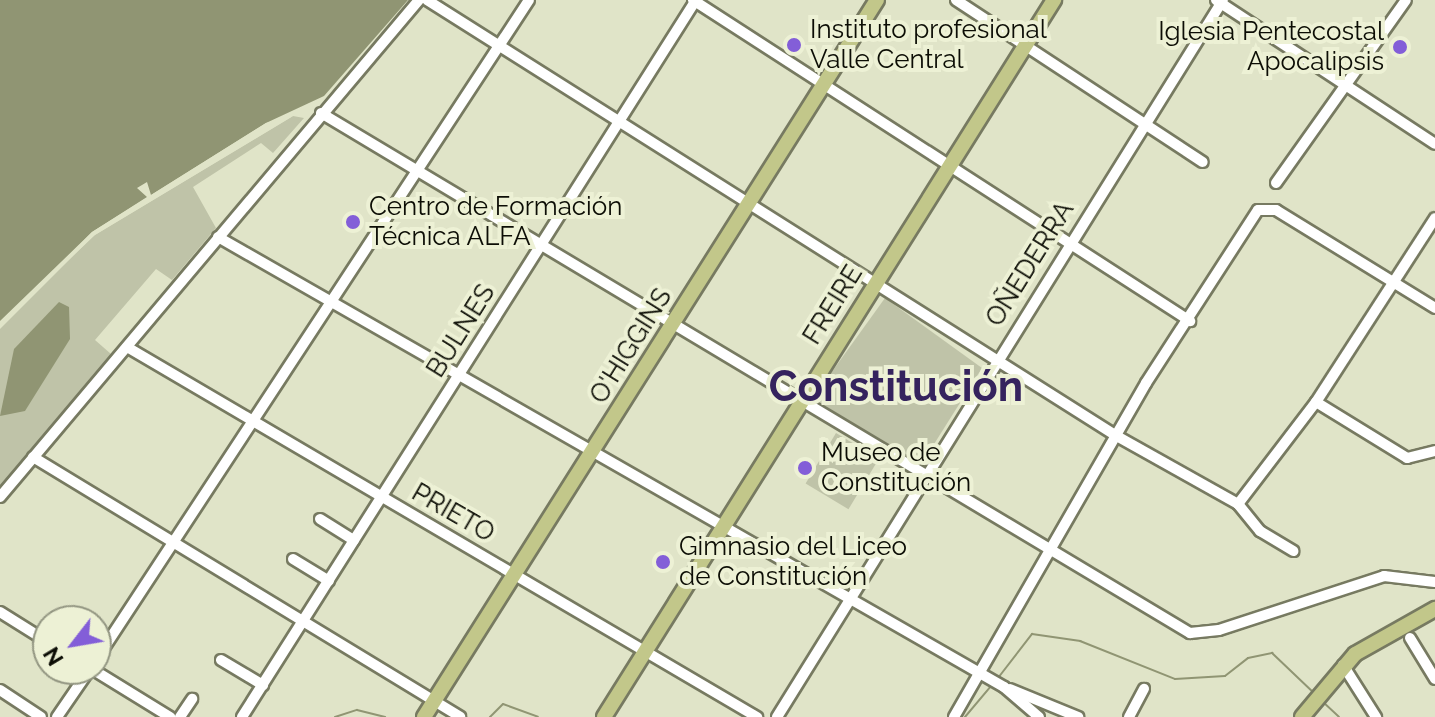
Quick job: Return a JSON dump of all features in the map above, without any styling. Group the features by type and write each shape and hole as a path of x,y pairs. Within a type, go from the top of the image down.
{"main road":[{"name":"O'HIGGINS","path":"424,717 877,0"},
{"name":"FREIRE","path":"604,717 1054,0"},
{"path":"1302,717 1312,700 1343,665 1435,609"}],"street":[{"path":"0,497 419,0"},
{"path":"427,0 1115,435 1238,504 1260,531 1293,551"},
{"path":"112,636 334,305 529,0"},
{"path":"956,0 1203,162"},
{"path":"1276,183 1350,85 1406,0"},
{"path":"695,1 1190,321"},
{"name":"BULNES","path":"242,717 695,1"},
{"path":"1220,1 1435,144"},
{"name":"OÑEDERRA","path":"777,717 923,476 1220,1"},
{"path":"321,113 800,403 1190,633 1219,630 1384,576 1435,582"},
{"path":"954,717 983,675 1115,435 1258,210 1276,210 1435,308"},
{"path":"1238,504 1316,402 1435,218"},
{"path":"218,237 1004,687 1036,714 1042,699"},
{"name":"PRIETO","path":"127,347 757,717"},
{"path":"1316,402 1407,458 1435,451"},
{"path":"33,457 460,717"},
{"path":"320,519 354,540"},
{"path":"293,559 329,581"},
{"path":"0,612 32,632"},
{"path":"1410,638 1435,679"},
{"path":"221,660 263,685"},
{"path":"1343,665 1376,717"},
{"path":"112,682 170,717"},
{"path":"57,717 80,685"},
{"path":"1004,687 1042,699 1078,717"},
{"path":"1129,717 1144,689"},
{"path":"0,690 41,717"},
{"path":"180,717 192,699"}],"shaded area":[{"path":"0,0 408,0 324,96 266,123 92,232 0,321"},
{"path":"293,116 304,118 273,153 261,143 193,187 216,228 172,280 156,269 95,340 111,354 0,486 0,329 93,236"},
{"path":"885,298 982,368 924,460 914,462 813,398"},
{"path":"59,302 69,307 70,339 25,411 0,416 14,349"},
{"path":"836,433 879,459 848,509 806,484"}],"pier":[{"path":"293,116 95,235 0,325 92,232 147,197 137,188 147,182 151,195 266,123"}],"waterway":[{"path":"998,678 1032,634 1080,641 1175,679 1225,676 1248,658 1272,653 1315,694"},
{"path":"965,717 991,686"},
{"path":"1322,701 1339,717"},
{"path":"490,717 503,704 538,717"},
{"path":"335,717 357,710 385,717"}],"place":[{"name":"Instituto profesional Valle Central","path":"794,45"},
{"name":"Iglesia Pentecostal Apocalipsis","path":"1400,47"},
{"name":"Centro de Formación Técnica ALFA","path":"353,222"},
{"name":"Museo de Constitución","path":"805,468"},
{"name":"Gimnasio del Liceo de Constitución","path":"663,562"}],"district":[{"name":"Constitución","path":"896,387"}]}
